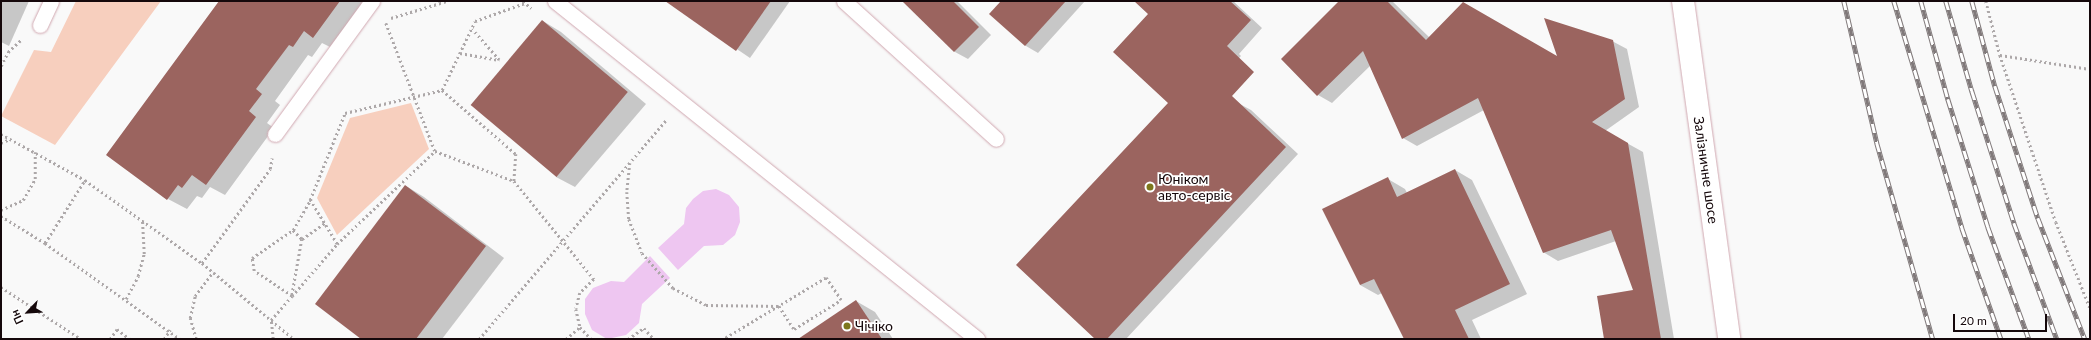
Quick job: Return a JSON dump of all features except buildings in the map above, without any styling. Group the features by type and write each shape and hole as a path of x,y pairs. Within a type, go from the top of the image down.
{"street":[{"name":"Залізничне шосе","path":"1683,1 1729,339"}],"lane":[{"path":"40,25 51,1"},
{"path":"275,134 372,1"},
{"path":"555,1 978,339"},
{"path":"844,1 996,140"}],"path":[{"path":"447,1 384,20 435,152 514,181 565,241 594,279 580,293 576,310 580,327 590,339"},
{"path":"1986,1 2000,55 2056,222 2090,308"},
{"path":"442,90 475,21 526,3"},
{"path":"1,66 8,52 40,25"},
{"path":"460,53 499,60 472,28"},
{"path":"2000,55 2090,69"},
{"path":"292,296 254,271 252,258 293,230 310,200 345,113 442,90"},
{"path":"442,90 516,154 514,181"},
{"path":"479,339 565,241 667,119"},
{"path":"1,134 85,180 202,263 294,339"},
{"path":"202,263 270,169 275,134"},
{"path":"1,143 10,139"},
{"path":"1,210 23,200 35,179 35,152"},
{"path":"273,339 271,320 337,244 435,152"},
{"path":"630,163 627,192 629,219 642,253 673,288 706,305 779,306"},
{"path":"45,243 85,180"},
{"path":"310,200 337,244"},
{"path":"1,216 45,243 170,330 180,339"},
{"path":"126,300 138,276 144,254 142,220"},
{"path":"292,296 302,239 325,223"},
{"path":"293,230 302,239"},
{"path":"196,339 190,318 195,296 213,272"},
{"path":"724,339 779,306 826,278 841,300 794,329 779,306"},
{"path":"1,287 81,339"},
{"path":"566,339 580,327"},
{"path":"628,339 644,328 654,339"},
{"path":"110,339 117,329 130,339"},
{"path":"164,339 170,330"}],"shaded area":[{"path":"76,1 161,1 55,145 1,116 34,50 51,52"},
{"path":"411,103 429,149 337,235 317,198 350,118"},
{"path":"716,189 729,195 739,207 740,222 735,235 723,245 704,246 678,270 658,248 684,224 686,208 693,199 703,191"},
{"path":"650,256 670,278 642,304 639,323 626,335 607,339 592,330 585,314 585,299 593,288 611,281 624,282"}],"railway":[{"path":"1844,1 1877,143 1933,339"},
{"path":"1894,1 1962,228 2001,339"},
{"path":"1921,1 1948,99 1988,227 2029,339"},
{"path":"1946,1 1972,91 2014,223 2057,339"},
{"path":"1972,1 1995,86 2038,218 2085,339"}],"place":[{"name":"Юніком авто-сервіс","path":"1150,187"},
{"name":"Чічіко","path":"847,326"}]}
